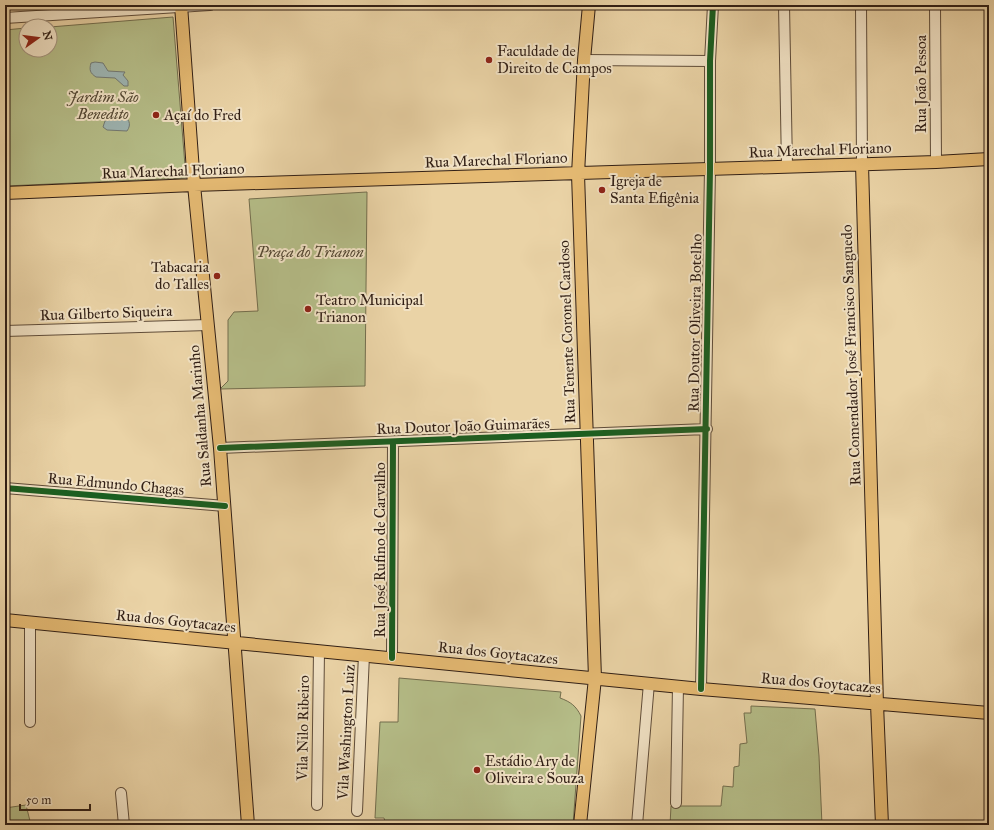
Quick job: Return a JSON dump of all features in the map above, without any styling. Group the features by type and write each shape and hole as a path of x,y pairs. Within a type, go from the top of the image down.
{"main road":[{"name":"Rua Tenente Coronel Cardoso","path":"580,825 595,678 578,174 584,60 589,5"},
{"name":"Rua Saldanha Marinho","path":"181,6 194,185 225,506 248,825"},
{"name":"Rua Marechal Floriano","path":"5,193 194,185 578,174 989,159"},
{"name":"Rua Comendador José Francisco Sanguedo","path":"862,164 877,704 882,825"},
{"name":"Rua dos Goytacazes","path":"5,620 649,684 989,713"}],"street":[{"path":"5,18 210,5"},
{"name":"Rua Doutor Oliveira Botelho","path":"702,689 710,169 710,61 713,5"},
{"path":"784,5 787,166"},
{"name":"Rua Comendador José Francisco Sanguedo","path":"861,5 862,164"},
{"name":"Rua João Pessoa","path":"936,5 936,162"},
{"path":"584,60 710,61"},
{"name":"Rua Gilberto Siqueira","path":"5,331 208,325"},
{"name":"Rua Doutor João Guimarães","path":"220,448 706,429"},
{"name":"Rua José Rufino de Carvalho","path":"392,658 393,442"},
{"name":"Rua Edmundo Chagas","path":"5,488 225,506"},
{"path":"30,623 30,722"},
{"name":"Vila Nilo Ribeiro","path":"317,805 319,651"},
{"name":"Vila Washington Luiz","path":"357,811 364,655"},
{"path":"637,825 649,684"},
{"path":"676,803 678,686"},
{"path":"121,793 124,825"}],"green space":[{"name":"Jardim São Benedito","path":"173,17 186,178 5,186 5,30 18,29 18,58 58,58 58,26"},
{"name":"Praça do Trianon","path":"367,192 365,386 220,389 228,381 228,320 234,312 258,311 249,199"},
{"name":"Estádio Ary de Oliveira e Souza","path":"399,678 561,692 560,698 573,705 581,716 573,825 386,825 384,818 375,818 380,722 398,722"},
{"path":"751,706 815,709 822,825 670,825 671,806 721,806 723,786 733,787 734,767 739,766 740,744 747,743 744,713 751,713"},
{"path":"26,805 31,825 5,825 5,808"}],"water":[{"path":"91,63 103,63 108,71 125,72 123,75 128,81 128,86 124,86 115,78 94,76 90,71 90,68"},
{"path":"121,115 129,122 129,128 127,131 107,130 103,127 105,121"}],"cycle path":[{"path":"701,689 710,169 710,61 713,5"},
{"path":"220,448 707,429"},
{"path":"392,658 393,442"},
{"path":"5,488 225,506"}],"place":[{"name":"Faculdade de Direito de Campos","path":"489,60"},
{"name":"Açaí do Fred","path":"156,115"},
{"name":"Igreja de Santa Efigênia","path":"602,190"},
{"name":"Tabacaria do Talles","path":"217,276"},
{"name":"Teatro Municipal Trianon","path":"308,309"},
{"name":"Estádio Ary de Oliveira e Souza","path":"477,770"}]}
